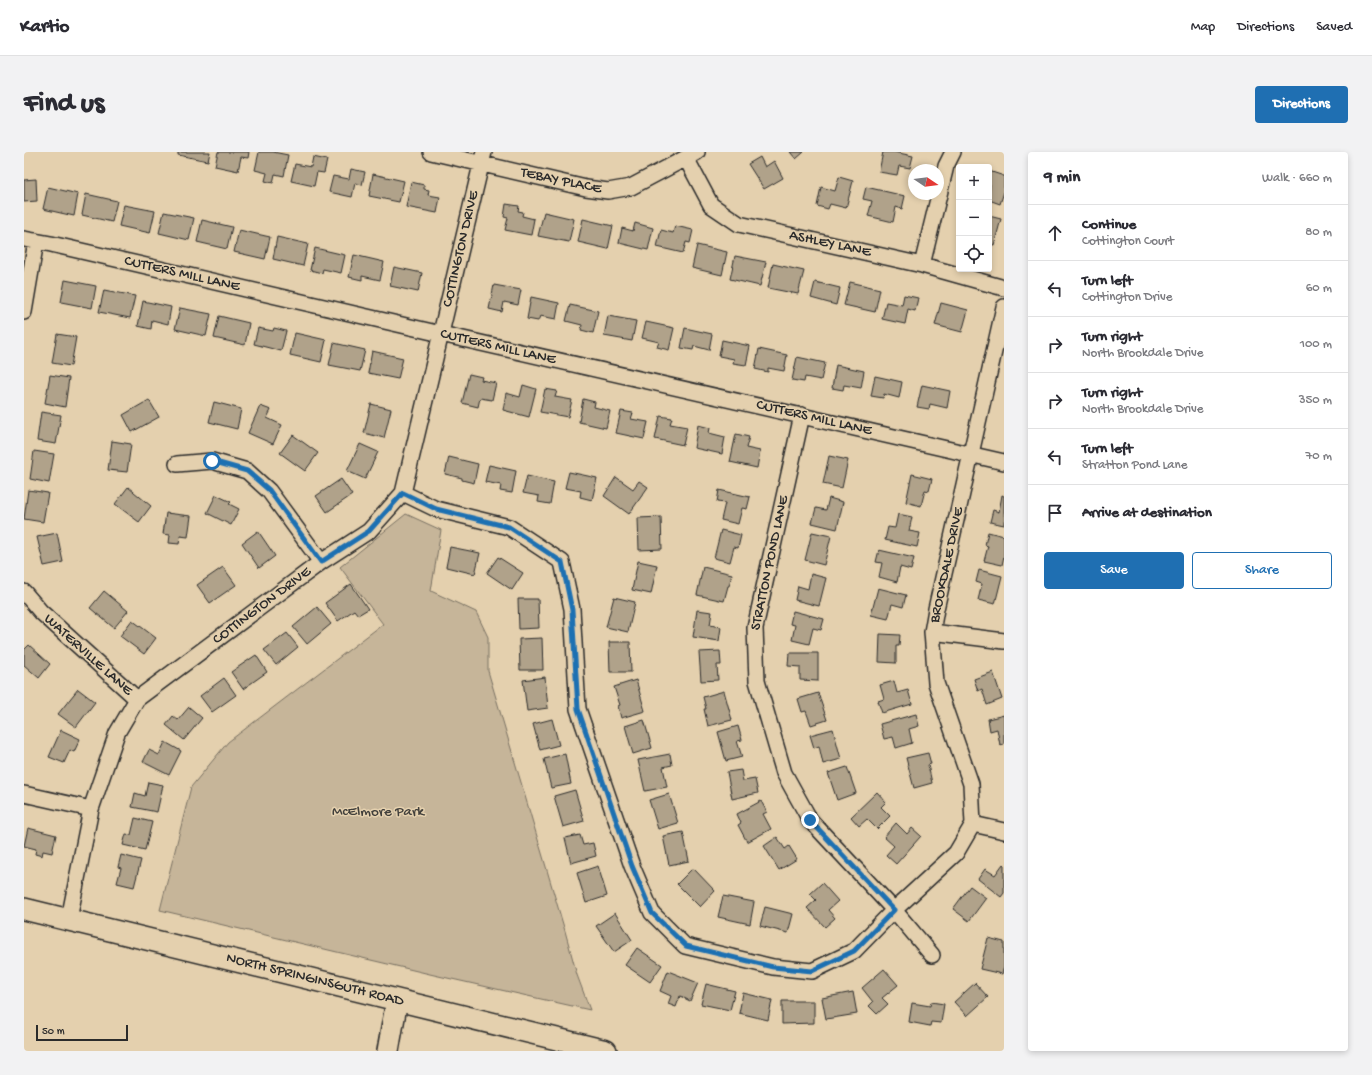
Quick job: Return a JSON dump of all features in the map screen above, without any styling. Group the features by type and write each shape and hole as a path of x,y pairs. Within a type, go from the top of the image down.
{"street":[{"name":"TEBAY PLACE","path":"430,152 482,158 586,188 608,191 631,187 692,155"},
{"path":"922,265 946,166 953,152"},
{"name":"ASHLEY LANE","path":"692,155 711,205 739,224 922,265 1004,288"},
{"name":"COTTINGTON DRIVE","path":"69,919 91,809 117,732 137,699 321,562 369,531 403,493 482,158"},
{"path":"24,312 30,240"},
{"name":"CUTTERS MILL LANE","path":"30,240 1004,462"},
{"name":"BROOKDALE DRIVE","path":"973,824 971,784 936,683 932,632 1004,307"},
{"name":"STRATTON POND LANE","path":"802,415 755,628 757,681 784,773 810,820 894,910 932,955"},
{"path":"177,464 212,461 247,471 269,490 321,562"},
{"path":"403,493 436,509 509,527 562,562 572,610 578,709 632,866 652,913 686,946 773,967 812,971 854,951 894,910 956,853 973,824 1004,831"},
{"name":"WATERVILLE LANE","path":"24,592 41,612 137,699"},
{"path":"932,632 1004,642"},
{"path":"24,794 91,809"},
{"name":"NORTH SPRINGINSGUTH ROAD","path":"24,909 606,1051"},
{"path":"388,1051 397,1000"}],"green space":[{"name":"McElmore Park","path":"406,514 441,530 431,591 476,612 488,637 488,671 577,975 590,1010 434,975 160,910 191,787 228,742 383,624 340,567"}],"building":[{"path":"178,152 210,152 208,161 178,155"},
{"path":"218,152 249,152 248,158 241,157 238,171 215,166"},
{"path":"259,152 273,152 288,155 284,176 275,174 273,183 265,181 267,173 255,170"},
{"path":"790,152 804,152 796,159"},
{"path":"883,152 894,152 913,156 911,164 908,164 908,168 899,166 897,175 879,172"},
{"path":"313,157 327,160 324,173 317,172 314,186 291,181 295,164 311,167"},
{"path":"760,157 765,167 774,161 783,178 764,189 748,164"},
{"path":"351,169 365,172 362,185 355,183 352,197 329,192 333,176 349,179"},
{"path":"992,172 1004,176 1004,192 1000,204 992,201"},
{"path":"373,174 404,181 399,202 369,196"},
{"path":"839,177 853,181 846,208 830,204 828,209 817,206 821,187 835,191"},
{"path":"36,179 37,201 24,202 24,180"},
{"path":"411,182 424,185 424,189 429,190 428,195 440,197 437,213 406,207"},
{"path":"48,187 78,194 74,216 43,209"},
{"path":"866,187 905,196 902,209 896,207 893,222 868,216 872,201 863,199"},
{"path":"86,194 117,201 112,222 82,215"},
{"path":"506,204 519,206 518,211 523,212 522,216 534,219 531,235 505,230 508,218 504,217"},
{"path":"124,205 155,211 150,233 119,226"},
{"path":"164,212 194,218 189,240 159,233"},
{"path":"544,212 574,219 569,242 538,236"},
{"path":"992,217 1001,219 994,245 992,245"},
{"path":"583,219 613,226 608,249 578,242"},
{"path":"202,220 232,227 227,249 197,242"},
{"path":"635,223 653,228 648,250 619,243 622,228 633,231"},
{"path":"675,226 693,230 690,243 686,242 683,253 657,247 661,230 673,233"},
{"path":"239,230 270,237 265,259 234,252"},
{"path":"277,237 308,244 303,266 273,259"},
{"path":"697,245 727,252 722,275 692,268"},
{"path":"315,248 345,255 341,273 323,269 322,273 310,270"},
{"path":"354,255 384,262 380,280 362,276 362,280 349,277"},
{"path":"735,256 766,262 760,286 730,279"},
{"path":"773,264 804,271 798,294 768,288"},
{"path":"394,267 422,273 418,292 390,286"},
{"path":"65,280 96,286 92,308 61,302"},
{"path":"815,282 840,288 836,305 811,298"},
{"path":"850,282 880,289 875,312 844,305"},
{"path":"494,285 521,290 518,305 504,302 502,312 489,309"},
{"path":"104,290 135,296 130,318 99,312"},
{"path":"904,295 918,298 915,311 908,309 905,324 882,319 886,302 902,305"},
{"path":"531,297 559,303 556,319 540,316 538,321 527,319"},
{"path":"143,301 171,307 168,324 152,320 151,329 138,326"},
{"path":"941,303 968,310 962,332 935,325"},
{"path":"570,305 598,311 593,333 581,330 582,325 566,321"},
{"path":"180,308 211,314 206,336 175,329"},
{"path":"219,316 249,323 245,345 214,338"},
{"path":"608,316 636,321 632,341 604,336"},
{"path":"646,322 674,328 669,350 657,347 659,342 642,338"},
{"path":"258,328 273,331 274,328 286,331 281,351 254,344"},
{"path":"685,328 712,334 709,350 694,346 693,350 681,348"},
{"path":"295,333 326,340 321,362 290,355"},
{"path":"57,334 76,337 71,366 52,363"},
{"path":"722,340 750,346 746,365 733,363 734,359 719,356"},
{"path":"334,343 365,350 360,371 329,365"},
{"path":"759,349 787,355 784,371 768,368 768,372 755,369"},
{"path":"372,351 403,358 398,379 368,373"},
{"path":"797,357 825,363 821,380 805,377 804,382 792,380"},
{"path":"836,365 864,371 861,388 844,385 843,390 832,388"},
{"path":"469,374 482,377 481,380 496,383 492,400 480,398 478,407 462,403"},
{"path":"50,375 69,378 65,407 45,403"},
{"path":"875,376 902,382 899,398 884,394 883,398 871,396"},
{"path":"523,385 536,389 529,417 503,410 506,393 520,397"},
{"path":"922,385 950,391 947,408 930,404 929,409 917,407"},
{"path":"545,389 557,391 555,397 572,400 568,417 540,412"},
{"path":"583,399 595,402 594,407 610,411 606,428 579,422"},
{"path":"149,400 159,417 132,432 123,415"},
{"path":"214,402 241,409 237,429 209,422"},
{"path":"371,404 391,409 384,438 364,433"},
{"path":"260,406 271,410 267,418 282,425 273,444 248,433"},
{"path":"621,411 633,413 631,419 648,422 644,439 616,433"},
{"path":"41,412 61,415 56,444 37,441"},
{"path":"660,416 672,418 670,424 687,427 683,445 655,439"},
{"path":"698,425 710,428 709,433 725,437 722,454 694,448"},
{"path":"736,434 749,437 746,448 760,451 757,468 730,462"},
{"path":"293,435 318,453 305,471 280,453"},
{"path":"112,441 131,444 127,472 108,470"},
{"path":"360,444 378,452 365,479 347,471"},
{"path":"34,451 54,454 49,483 30,479"},
{"path":"829,456 848,460 842,488 823,484"},
{"path":"449,457 478,464 474,483 462,480 462,478 445,474"},
{"path":"489,465 516,471 512,493 500,491 501,485 485,482"},
{"path":"569,472 597,478 592,500 580,497 581,491 565,488"},
{"path":"912,474 932,479 929,491 925,490 921,506 906,502"},
{"path":"527,476 554,482 550,504 538,502 539,496 523,493"},
{"path":"616,477 633,489 639,481 648,487 629,514 604,496"},
{"path":"341,479 352,495 327,512 316,496"},
{"path":"128,487 151,506 139,522 115,504"},
{"path":"28,490 48,493 43,522 24,519"},
{"path":"719,490 750,497 747,509 742,508 738,524 721,520 725,503 717,502"},
{"path":"216,495 231,502 229,504 239,509 231,525 207,513"},
{"path":"1002,495 1004,496 1004,525 990,522 993,510 999,512"},
{"path":"829,498 843,502 837,529 812,523 816,508 826,510"},
{"path":"166,513 191,516 188,537 180,536 179,544 169,543 170,535 163,534"},
{"path":"898,514 912,517 909,531 920,533 917,547 885,540 888,527 895,528"},
{"path":"661,517 662,549 639,550 638,518"},
{"path":"721,530 741,535 738,548 734,547 730,562 714,558"},
{"path":"258,531 275,556 259,568 242,543"},
{"path":"812,532 831,536 824,565 805,560"},
{"path":"988,532 1004,536 1004,556 1002,565 984,561 988,546 985,545"},
{"path":"57,533 63,562 44,566 37,537"},
{"path":"450,547 480,553 475,574 446,567"},
{"path":"879,550 914,558 911,570 900,567 897,582 879,577 882,563 876,562"},
{"path":"498,557 523,573 512,590 487,573"},
{"path":"638,561 657,565 651,594 632,590"},
{"path":"223,567 236,585 210,603 197,585"},
{"path":"703,567 732,574 724,601 697,595"},
{"path":"979,570 1002,576 995,604 978,600 982,584 976,582"},
{"path":"811,574 826,578 819,606 795,600 798,586 808,589"},
{"path":"351,584 368,609 358,615 354,610 338,621 325,603"},
{"path":"878,588 906,595 903,607 892,604 888,619 871,615"},
{"path":"104,591 128,611 114,628 90,608"},
{"path":"614,597 635,602 628,632 606,627"},
{"path":"518,599 538,599 539,628 519,629"},
{"path":"317,607 331,624 307,644 293,627"},
{"path":"697,610 712,612 710,625 721,627 719,641 693,637"},
{"path":"793,611 824,619 821,630 813,628 809,644 792,640 795,625 790,624"},
{"path":"132,620 156,638 144,654 120,636"},
{"path":"287,633 298,647 276,665 264,650"},
{"path":"880,634 900,635 899,646 896,646 896,663 879,662"},
{"path":"542,638 543,670 520,670 519,639"},
{"path":"609,642 630,642 631,672 610,672"},
{"path":"29,645 50,664 39,678 24,665 24,650"},
{"path":"720,651 721,665 717,665 718,680 701,681 699,652"},
{"path":"789,653 818,653 818,681 800,680 800,667 788,666"},
{"path":"256,655 267,672 243,689 231,672"},
{"path":"993,672 1002,699 987,705 982,689 978,691 974,679"},
{"path":"545,677 548,708 527,711 523,680"},
{"path":"224,678 236,695 212,712 200,696"},
{"path":"636,680 645,711 621,718 618,706 620,705 614,687"},
{"path":"894,681 897,693 908,690 912,704 882,713 878,701 884,699 880,685"},
{"path":"78,689 95,702 76,727 58,714"},
{"path":"724,691 732,720 708,726 703,697"},
{"path":"818,693 827,720 811,725 806,711 802,712 798,699"},
{"path":"189,707 202,718 184,740 166,725 173,716 178,720"},
{"path":"916,714 919,726 909,729 912,743 896,748 893,737 884,739 880,724"},
{"path":"1004,715 1004,744 1000,745 997,729 990,731 988,719"},
{"path":"552,719 559,745 540,750 533,724"},
{"path":"644,720 652,748 633,754 625,726"},
{"path":"738,726 742,740 737,741 742,757 726,761 718,732"},
{"path":"833,729 841,759 823,764 819,746 814,748 810,735"},
{"path":"61,730 80,739 74,752 70,750 64,763 49,757"},
{"path":"165,742 181,751 169,775 143,762 149,750 159,755"},
{"path":"928,753 931,764 928,765 932,783 914,788 906,758"},
{"path":"565,754 571,784 551,788 544,759"},
{"path":"670,754 672,765 663,767 667,787 645,791 638,760"},
{"path":"847,767 856,793 837,800 828,773"},
{"path":"741,770 743,781 755,779 758,793 732,799 727,772"},
{"path":"148,782 163,785 157,812 132,807 135,793 145,796"},
{"path":"575,790 584,821 563,827 554,796"},
{"path":"877,792 886,802 881,807 890,816 877,829 867,819 859,826 851,817"},
{"path":"669,794 678,823 658,829 649,800"},
{"path":"761,801 767,812 763,814 771,829 747,842 738,825 741,823 737,814"},
{"path":"135,818 152,822 145,850 123,845 126,834 131,835"},
{"path":"896,823 907,834 912,828 921,836 896,864 886,855 894,846 884,837"},
{"path":"28,828 56,835 52,853 43,851 42,856 35,854 36,849 24,846"},
{"path":"683,832 689,861 669,865 663,836"},
{"path":"580,835 583,845 593,843 596,856 571,863 565,838"},
{"path":"777,837 785,849 789,846 797,859 779,870 764,846"},
{"path":"121,855 141,860 134,887 117,883 121,868 118,867"},
{"path":"1003,864 1004,893 1001,897 978,879 985,869 995,875"},
{"path":"598,866 607,896 586,903 577,873"},
{"path":"693,868 715,891 700,907 677,884"},
{"path":"822,883 838,901 828,910 835,918 825,927 807,908 816,900 810,894"},
{"path":"970,886 986,898 969,921 953,909"},
{"path":"723,896 754,902 750,924 718,917"},
{"path":"765,907 793,914 788,933 760,926"},
{"path":"615,913 632,940 614,952 596,926"},
{"path":"988,938 1004,942 1004,967 1002,974 980,969"},
{"path":"637,948 662,965 650,982 625,965"},
{"path":"884,969 898,985 882,998 888,1004 877,1014 869,1006 873,1002 862,988"},
{"path":"668,971 698,983 690,1001 680,996 676,1007 668,1004 671,996 660,991"},
{"path":"975,983 988,997 967,1016 954,1002"},
{"path":"706,984 735,991 730,1010 701,1004"},
{"path":"853,992 857,1014 826,1019 822,998"},
{"path":"743,993 772,1000 768,1020 739,1013"},
{"path":"782,1001 814,1001 814,1023 782,1024"},
{"path":"931,1002 944,1004 941,1023 931,1022 930,1026 909,1022 912,1003 930,1006"}],"route":[{"path":"212,461 247,471 269,490 321,562 369,531 403,493 436,509 509,527 562,562 572,610 578,709 632,866 652,913 686,946 773,967 812,971 854,951 894,910 810,820"}]}
